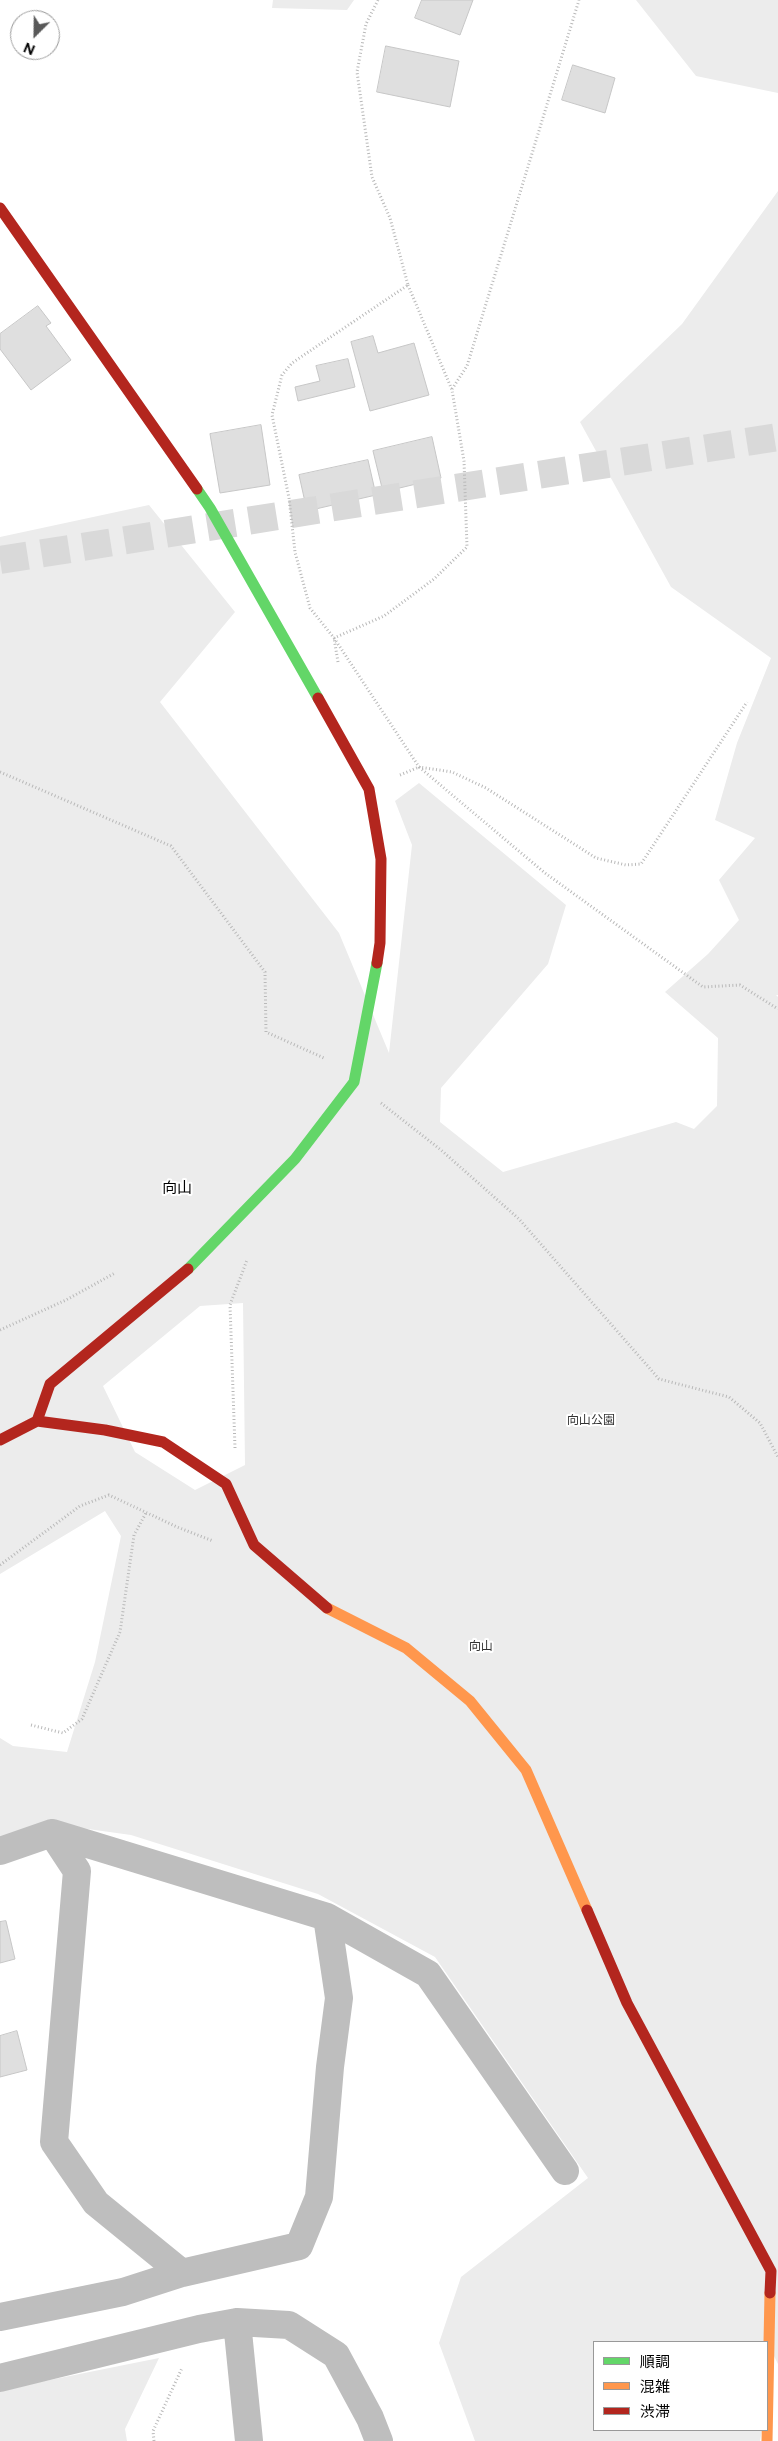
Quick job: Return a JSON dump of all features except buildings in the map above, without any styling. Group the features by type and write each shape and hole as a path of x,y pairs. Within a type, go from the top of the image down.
{"street":[{"path":"0,208 210,508 369,789 381,859 380,944 374,988 354,1082 295,1158 187,1270 50,1384 37,1421"},
{"path":"0,1440 37,1421 106,1430 163,1442 226,1484 254,1544 331,1612 406,1648 470,1701 526,1770 627,2002 774,2271 768,2417"},
{"path":"0,1851 52,1834 327,1918 428,1974 565,2171"},
{"path":"52,1834 77,1871 54,2142 96,2202 182,2273"},
{"path":"0,2317 123,2292 182,2273 299,2246 319,2197 330,2067 339,1998 327,1918"},
{"path":"237,2322 249,2441"},
{"path":"0,2378 199,2329 237,2322 289,2326 336,2355 370,2418 379,2441"}],"path":[{"path":"334,638 384,616 434,579 467,547 464,461 452,390 408,285 390,218 372,177 357,72 366,24 378,0"},
{"path":"452,390 467,366 580,0"},
{"path":"408,285 292,363 282,375 272,414 289,498 295,552 310,608 334,638 419,767 546,874 702,987 740,985 778,1009"},
{"path":"334,638 339,663"},
{"path":"369,789 419,767 452,772 486,788 596,858 626,866 641,864 747,702"},
{"path":"0,772 171,846 265,972 266,1032 338,1064 354,1082 441,1150 519,1219 659,1379 729,1397 760,1423 778,1457"},
{"path":"226,1484 236,1460 230,1305 250,1251"},
{"path":"0,1330 66,1300 115,1273"},
{"path":"0,1564 80,1506 110,1495 146,1513 217,1543 254,1544"},
{"path":"31,1725 63,1733 82,1718 120,1632 134,1536 146,1513"},
{"path":"154,2441 154,2431 199,2329"}],"green space":[{"path":"273,0 354,0 347,10 272,8"},
{"path":"636,0 778,0 778,93 696,76"},
{"name":"向山","path":"778,191 778,995 776,995 778,997 778,2364 768,2341 593,2341 593,2431 762,2431 760,2441 475,2441 439,2343 461,2277 588,2178 435,1957 318,1894 131,1835 52,1824 0,1837 0,1738 13,1746 67,1752 95,1662 121,1536 105,1511 0,1574 0,537 149,505 235,612 160,702 339,933 389,1053 412,845 395,801 419,783 566,905 548,964 441,1088 440,1122 503,1172 676,1122 694,1129 717,1106 718,1038 665,992 708,954 739,920 719,880 755,838 715,820 737,743 771,658 671,587 580,422 682,324","holes":["243,1303 245,1465 195,1490 135,1452 103,1386 200,1306"]},
{"path":"159,2358 125,2429 127,2441 0,2441 0,2390"}],"tunnel":[{"path":"0,560 778,437"}],"traffic: fast":[{"path":"197,489 210,508 318,698"},
{"path":"188,1269 295,1159 354,1082 377,963"}],"traffic: slow":[{"path":"327,1608 406,1648 470,1701 526,1770 587,1910"},
{"path":"768,2392 770,2293"},
{"path":"767,2431 767,2441"}],"traffic: jam":[{"path":"0,208 197,489"},
{"path":"318,698 369,789 381,859 380,943 377,963"},
{"path":"37,1421 50,1384 188,1269"},
{"path":"0,1440 37,1421 105,1430 163,1442 226,1484 254,1545 327,1608"},
{"path":"587,1910 627,2003 771,2271 770,2293"}],"district":[{"name":"向山","path":"177,1189"}],"park label":[{"name":"向山公園","path":"591,1420"}]}
